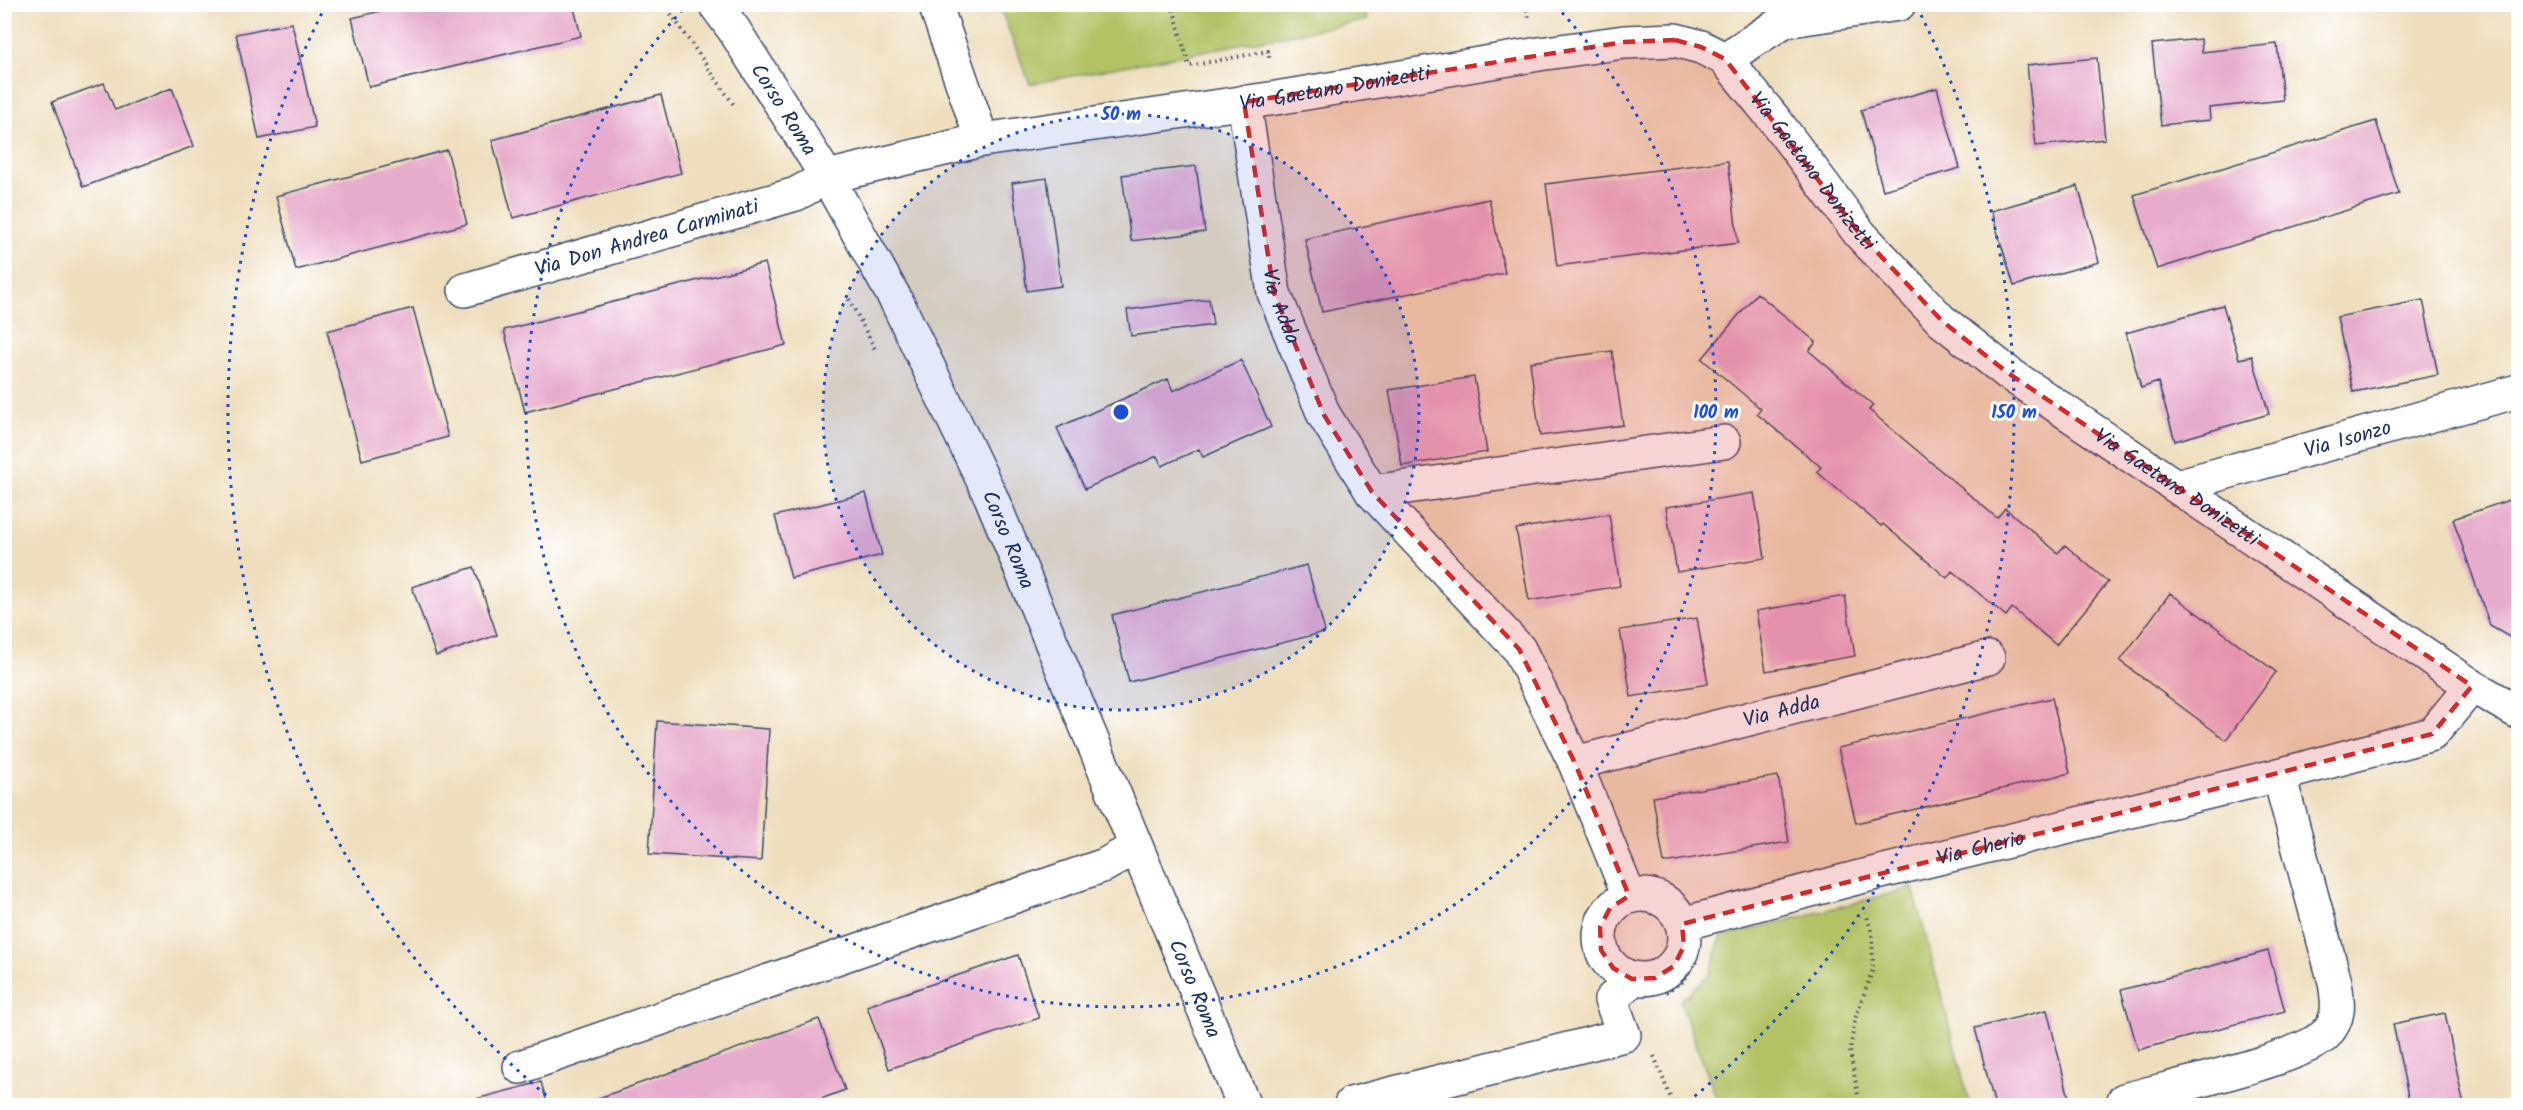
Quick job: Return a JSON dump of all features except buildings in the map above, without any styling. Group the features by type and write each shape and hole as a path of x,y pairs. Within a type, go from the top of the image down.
{"street":[{"name":"Corso Roma","path":"715,4 740,39 826,177 897,302 990,497 1244,1106"},
{"path":"935,4 982,140"},
{"path":"1725,59 1784,21 1899,4"},
{"name":"Via Gaetano Donizetti","path":"826,177 982,140 1260,100 1539,54 1624,42 1675,40 1701,47 1725,59 1774,119 1860,234 1942,321 2008,373 2472,686 2518,712"},
{"name":"Via Adda","path":"1260,100 1274,292 1324,415 1372,492 1520,649 1575,764 1629,896"},
{"name":"Via Don Andrea Carminati","path":"465,290 796,195 826,177"},
{"name":"Via Isonzo","path":"2177,486 2518,391"},
{"path":"1372,492 1724,442"},
{"name":"Via Adda","path":"1575,764 1988,658"},
{"name":"Via Cherio","path":"1682,924 1856,878 2279,775 2432,734 2472,686"},
{"path":"2124,1100 2294,1053 2325,1035 2339,1011 2335,982 2279,775"},
{"path":"520,1067 1105,864 1136,847"},
{"path":"1651,895 1671,905 1682,924 1684,946 1674,966 1654,978 1632,979 1613,968 1601,950 1600,927 1610,908 1629,896 1651,895"},
{"path":"1351,1104 1624,1035 1611,1000 1632,979"}],"path":[{"path":"664,4 737,109"},
{"path":"1172,4 1190,66 1268,51 1260,100"},
{"path":"844,290 877,353"},
{"path":"1856,878 1872,934 1873,969 1855,1019 1850,1051 1859,1105"},
{"path":"1659,997 1682,982 1701,955"},
{"path":"1652,1053 1674,1106"},
{"path":"1851,1106 1866,1106"}],"highlighted area":[{"path":"1675,40 1701,47 1725,59 1860,234 1942,321 2008,373 2472,686 2432,734 1682,924 1684,946 1674,966 1655,978 1632,979 1613,968 1601,950 1600,927 1610,908 1629,896 1575,763 1519,649 1372,492 1324,415 1274,293 1244,102 1624,42"}],"green space":[{"path":"999,5 1362,5 1367,20 1030,84"},
{"path":"1913,888 1970,1105 1719,1105 1680,1001 1710,974 1721,937"}]}
